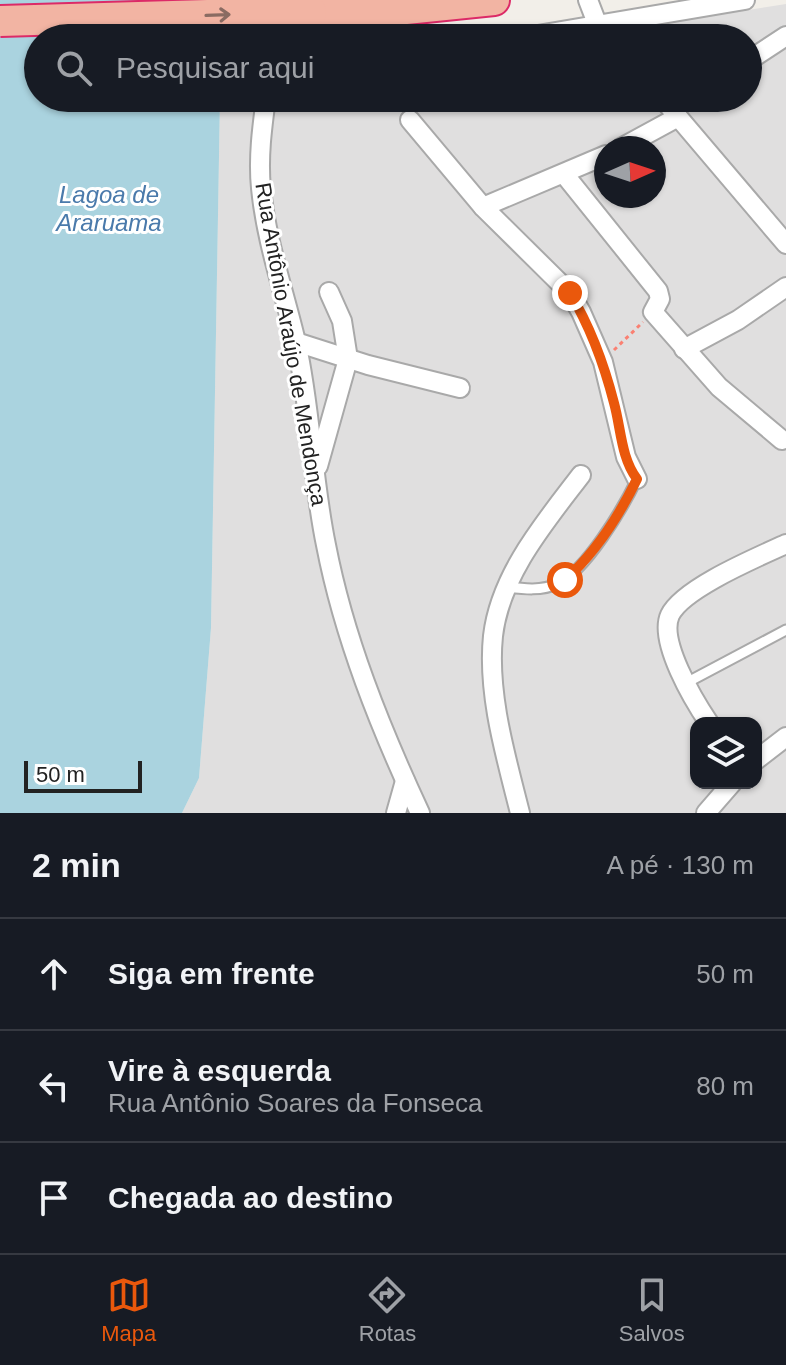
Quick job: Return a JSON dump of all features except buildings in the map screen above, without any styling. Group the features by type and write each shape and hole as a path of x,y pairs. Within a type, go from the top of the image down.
{"highway":[{"path":"0,21 300,6 396,10 494,0"}],"street":[{"path":"588,0 599,24"},
{"path":"638,24 745,0"},
{"path":"289,24 300,6"},
{"path":"762,52 786,36"},
{"name":"Rua Antônio Araújo de Mendonça","path":"264,112 261,188 271,245 296,342 325,542 338,601 357,661 420,813"},
{"path":"674,112 786,244"},
{"path":"643,136 678,117"},
{"path":"410,120 483,207 570,293 603,362 626,457 637,479"},
{"path":"483,207 594,160"},
{"path":"564,174 658,291 659,302 653,312 719,387 782,440"},
{"path":"684,349 738,320 786,287"},
{"path":"315,474 348,359 342,321 329,292"},
{"path":"296,342 460,388"},
{"path":"520,813 499,720 493,636 507,587 529,547 581,475"},
{"path":"706,717 686,683 668,634 667,622 674,608 715,578 786,544"},
{"path":"762,755 786,737"},
{"path":"396,813 405,781"},
{"path":"706,813 727,789"}],"lane":[{"path":"507,587 539,588 565,580 578,569 607,531 637,479"},
{"path":"686,683 786,630"}],"path":[{"path":"603,362 653,312"}],"shaded area":[{"path":"786,4 786,813 182,813 199,778 211,628 220,112 762,112 762,24 660,24"}],"water":[{"name":"Lagoa de Araruama","path":"0,0 228,0 225,24 24,24 24,112 220,112 211,628 199,778 182,813 0,813"}],"route":[{"path":"565,580 578,569 607,531 637,479 626,457 603,362 570,293"}]}
